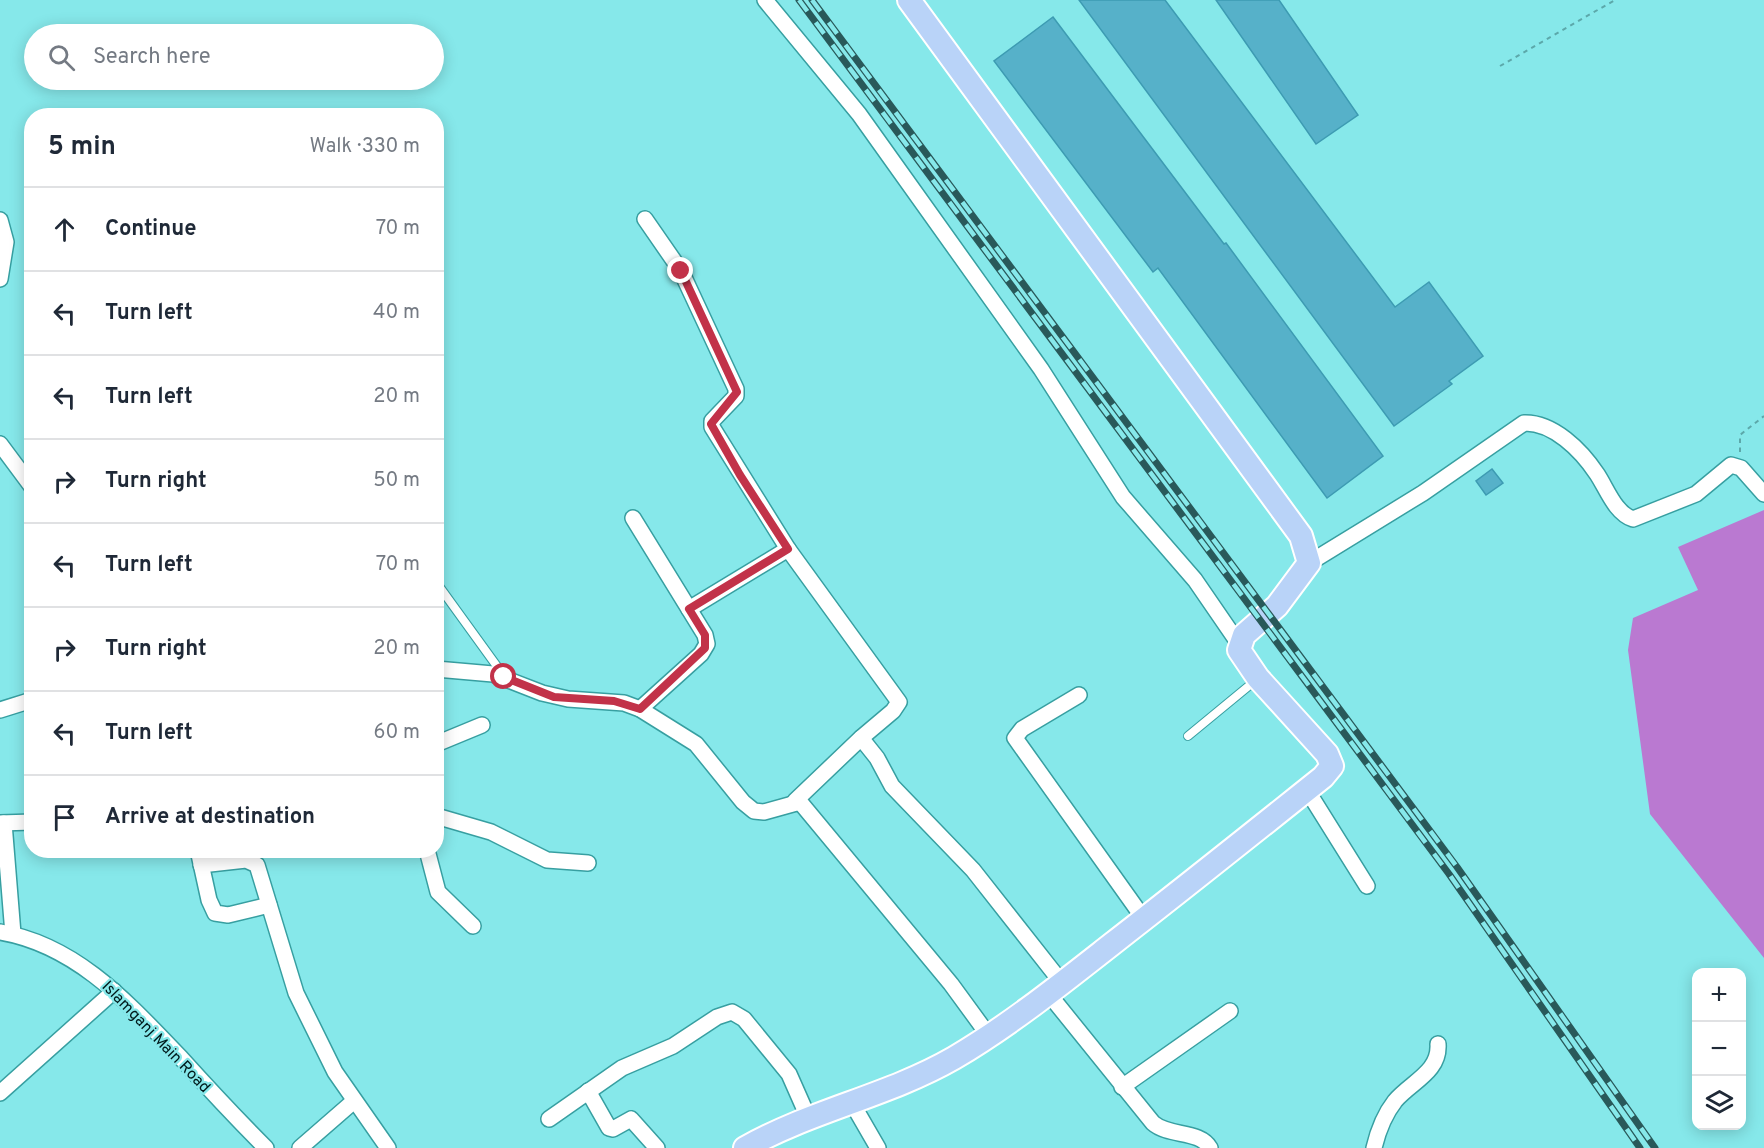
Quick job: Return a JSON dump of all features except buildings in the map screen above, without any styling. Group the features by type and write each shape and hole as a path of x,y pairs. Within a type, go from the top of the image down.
{"main road":[{"path":"746,1148 808,1117 852,1103 952,1059 989,1036 1055,988 1307,790 1328,772 1331,761 1258,678 1243,658 1239,644 1244,635 1277,606 1309,563 1306,548 1293,525 909,0"}],"street":[{"path":"765,0 859,114 1041,369 1123,498 1195,580 1239,644"},
{"path":"444,670 504,677 554,697 614,701 640,709 704,751 743,802 754,811 764,812 795,801 893,711 899,702 788,549 712,427 712,421 736,396 736,389 681,271 645,219"},
{"path":"0,220 6,242 0,279"},
{"path":"1309,563 1423,493 1524,423 1538,423 1560,435 1595,470 1623,515 1633,519 1696,494 1731,465 1741,468 1764,494"},
{"path":"0,444 24,476"},
{"path":"633,518 705,635 705,648 640,709"},
{"path":"689,609 788,549"},
{"path":"1079,695 1022,729 1015,738 1144,919"},
{"path":"0,710 24,702"},
{"path":"444,741 482,725"},
{"path":"861,738 877,758 892,786 966,862 1122,1087 1158,1128 1170,1134 1202,1139 1210,1148"},
{"path":"1307,790 1367,886"},
{"path":"795,801 808,809 951,984 989,1036"},
{"path":"444,818 491,832 547,860 588,863"},
{"path":"7,933 2,823 24,822"},
{"path":"269,905 228,915 214,913 200,858 255,862 269,905 296,993 335,1072 388,1148"},
{"path":"429,858 438,892 473,926"},
{"name":"Islamganj Main Road","path":"7,933 66,955 114,991 266,1148"},
{"path":"0,1093 114,991"},
{"path":"1122,1087 1230,1011"},
{"path":"549,1119 629,1064 673,1046 717,1017 732,1012 744,1020 789,1074 808,1117"},
{"path":"1374,1148 1389,1108 1403,1092 1432,1068 1439,1053 1438,1044"},
{"path":"588,1091 609,1128 631,1119 657,1148"},
{"path":"300,1148 354,1101"},
{"path":"852,1103 878,1148"}],"lane":[{"path":"444,593 504,677"},
{"path":"1188,736 1258,678"}],"path":[{"path":"1500,66 1615,0"},
{"path":"1741,468 1740,435 1764,416"}],"shaded area":[{"path":"1764,510 1764,958 1650,814 1628,650 1633,618 1698,590 1678,547"}],"railway":[{"path":"799,0 1449,874 1640,1148"},
{"path":"812,0 1457,867 1655,1148"}],"route":[{"path":"504,677 554,697 614,701 640,709 701,654 707,644 705,635 689,609 788,549 740,475 711,424 713,418 736,396 737,392 681,271"}]}
